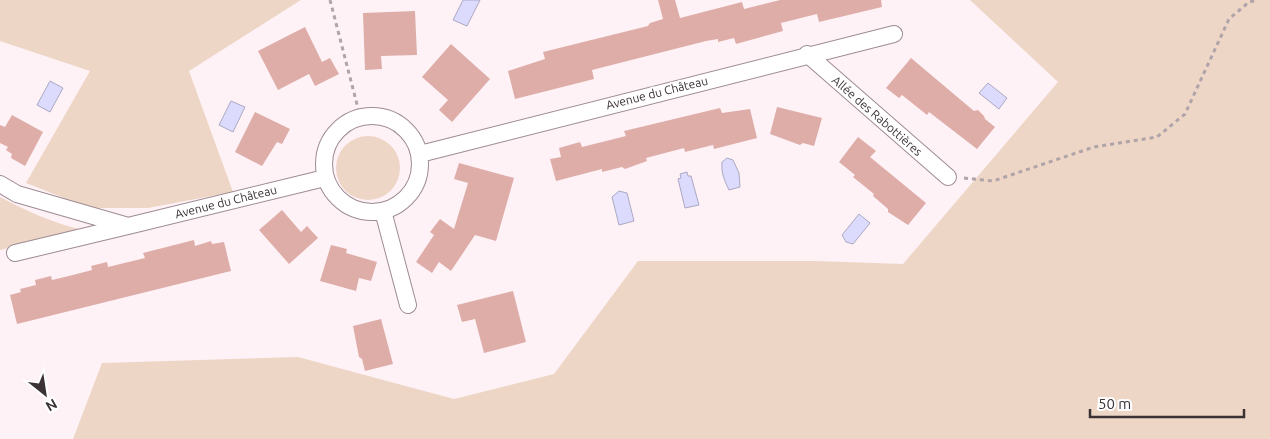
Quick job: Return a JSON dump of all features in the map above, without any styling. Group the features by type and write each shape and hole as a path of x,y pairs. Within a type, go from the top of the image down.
{"street":[{"name":"Avenue du Château","path":"420,154 807,54 894,34"},
{"name":"Allée des Rabottières","path":"807,54 948,177"},
{"path":"380,115 398,122 412,136 420,154 420,173 412,190 400,204 382,211 368,212 354,209 336,196 325,178 323,158 330,140 342,125 360,116 380,115"},
{"name":"Avenue du Château","path":"15,253 325,178"},
{"name":"Avenue du Château","path":"0,184 17,194 128,226"},
{"path":"382,211 408,305"}],"path":[{"path":"330,0 360,116"},
{"path":"948,177 993,181 1094,147 1157,137 1185,114 1228,19 1249,2 1258,0"}],"shaded area":[{"path":"0,0 301,0 189,71 233,192 148,208 89,208 26,183 90,71 0,41"},
{"path":"970,0 1270,0 1270,439 73,439 102,363 298,357 454,399 554,374 638,261 815,261 903,264 1058,82"},
{"path":"368,136 386,141 391,145 395,150 400,168 395,186 391,191 386,195 368,200 350,195 345,191 341,186 336,168 341,150 345,145 350,141"},
{"path":"0,197 41,216 84,230 0,250"}],"water":[{"path":"463,0 480,0 467,26 453,20"},
{"path":"50,81 63,88 50,112 37,105"},
{"path":"988,83 1007,98 999,109 979,93"},
{"path":"231,101 245,107 233,132 219,125"},
{"path":"727,158 733,160 739,173 740,187 729,190 722,169 722,162"},
{"path":"687,172 688,176 691,176 699,205 685,208 678,179 681,178 680,174"},
{"path":"619,191 627,193 634,221 619,225 612,197"},
{"path":"859,214 870,223 853,244 846,242 842,235"}],"building":[{"path":"658,0 675,0 680,18 742,2 744,9 780,0 881,0 882,7 819,22 817,14 781,23 783,31 736,44 734,38 718,42 718,39 706,41 592,70 594,79 515,99 508,71 545,59 543,52 648,26 650,23 663,19"},
{"path":"415,11 417,55 381,56 382,69 365,70 363,13"},
{"path":"305,27 322,62 330,58 339,74 315,86 309,74 278,90 258,51"},
{"path":"451,44 490,79 452,122 439,110 448,100 422,77"},
{"path":"911,58 974,111 978,110 995,127 977,149 929,112 927,115 902,95 899,98 886,88"},
{"path":"777,107 822,118 814,146 803,143 800,145 770,134"},
{"path":"720,108 722,113 750,109 757,138 714,149 713,145 685,152 684,148 646,158 647,161 625,169 622,167 602,172 602,169 556,181 550,159 561,157 559,148 580,142 582,147 626,136 624,131"},
{"path":"255,112 290,129 282,144 277,142 262,166 235,152"},
{"path":"12,115 43,132 25,166 11,158 12,154 6,150 8,147 0,143 0,125 5,127"},
{"path":"858,137 876,151 870,157 926,203 908,225 888,212 888,209 873,196 874,194 853,177 855,175 839,162"},
{"path":"459,163 514,178 496,241 475,235 451,271 439,262 432,273 416,262 434,235 430,232 440,219 454,229 468,183 454,179"},
{"path":"282,210 301,232 307,226 318,238 289,264 259,230"},
{"path":"194,240 195,246 211,241 212,244 224,242 231,271 17,324 10,295 21,292 20,289 36,285 35,280 51,276 52,280 73,275 92,270 91,266 107,262 108,267 145,258 143,253"},
{"path":"331,245 347,249 346,253 377,262 371,281 359,278 356,291 320,281"},
{"path":"513,291 526,342 484,353 475,319 462,322 457,305"},
{"path":"381,319 393,364 365,371 362,359 359,357 353,326"}]}
